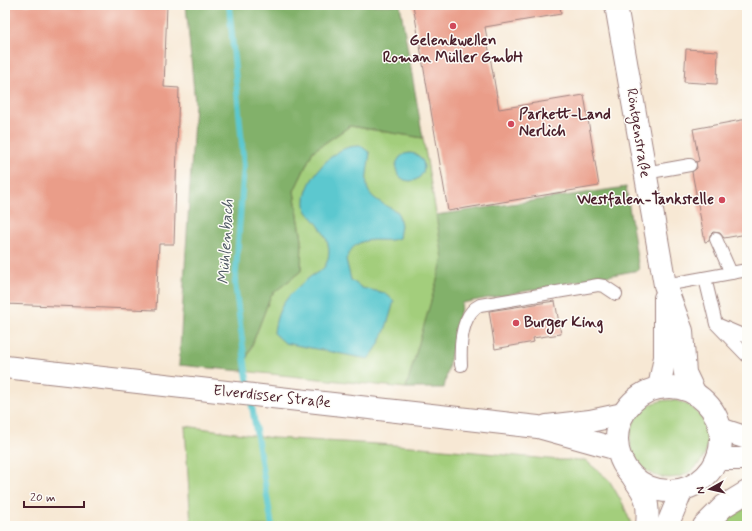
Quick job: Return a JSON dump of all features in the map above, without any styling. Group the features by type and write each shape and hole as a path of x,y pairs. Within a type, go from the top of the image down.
{"main road":[{"name":"Röntgenstraße","path":"616,5 644,173 665,285 682,331 685,373 695,394"},
{"name":"Röntgenstraße","path":"659,388 665,357 665,285"},
{"name":"Elverdisser Straße","path":"5,367 538,427 617,449"},
{"path":"634,479 650,488 663,491 682,490 691,487 705,477 717,459 721,442 720,429 710,407 695,394 681,388 659,388 642,394 623,414 617,430 617,449 621,460 634,479 644,492 647,501 647,526"},
{"name":"Elverdisser Straße","path":"538,427 590,421 623,414"},
{"path":"720,429 747,438"},
{"path":"717,459 747,459"},
{"path":"667,526 682,490"},
{"path":"704,526 724,506 747,492"}],"lane":[{"path":"644,173 690,165"},
{"path":"716,239 731,273"},
{"path":"665,285 747,270"},
{"path":"705,278 716,324 747,356"},
{"path":"461,365 461,352 467,315 472,308 480,305 598,285 604,286 616,294"},
{"path":"716,324 747,337"}],"green space":[{"path":"186,5 400,5 423,138 350,126 313,151 294,191 302,240 301,271 271,295 242,371 179,365 195,103"},
{"path":"350,126 423,138 444,259 406,388 242,371 271,295 301,271 302,240 294,191 313,151"},
{"path":"626,187 639,270 462,303 444,388 406,388 443,259 436,215"},
{"path":"669,400 684,403 696,412 705,424 708,439 705,454 696,466 684,475 669,478 654,475 642,466 633,454 630,439 633,424 642,412 654,403"},
{"path":"185,426 273,438 411,446 559,460 585,460 609,480 623,504 632,526 191,526"},
{"path":"747,507 747,526 721,526 729,517"}],"water":[{"path":"361,146 370,153 367,176 368,190 372,196 398,212 401,225 399,238 393,240 365,241 352,248 346,259 351,280 362,288 385,293 394,301 378,346 368,359 285,343 274,333 278,315 285,301 310,277 324,268 328,260 329,248 326,237 315,220 306,210 306,192 310,183 323,165 338,152 348,147"},
{"path":"410,153 420,157 424,167 420,177 410,181 400,177 396,167 400,157"}],"building":[{"path":"5,5 167,5 164,87 179,88 174,244 159,244 156,310 5,304"},
{"name":"Parkett-Land Nerlich","path":"413,5 560,5 561,14 485,27 499,109 584,95 599,186 448,211"},
{"path":"686,49 718,51 717,84 684,82"},
{"name":"Westfalen-Tankstelle","path":"747,119 747,234 724,238 720,233 713,232 710,235 709,241 705,242 692,172 697,168 696,162 699,161 693,129"},
{"name":"Burger King","path":"555,301 561,334 533,338 534,342 495,349 489,311"}],"waterway":[{"name":"Mühlenbach","path":"229,5 244,166 235,283 246,371 272,526"}],"place":[{"name":"Gelenkwellen Roman Müller GmbH","path":"453,26"},
{"name":"Parkett-Land Nerlich","path":"511,124"},
{"name":"Westfalen-Tankstelle","path":"722,200"},
{"name":"Burger King","path":"516,323"}]}
